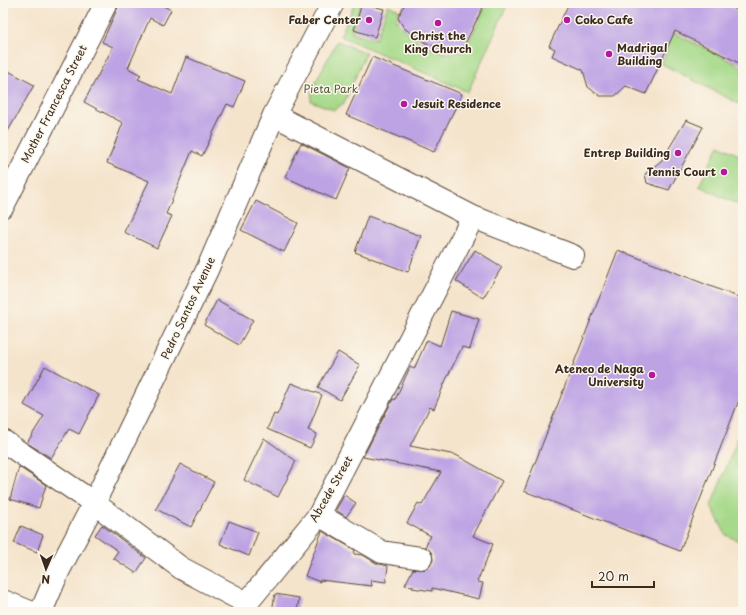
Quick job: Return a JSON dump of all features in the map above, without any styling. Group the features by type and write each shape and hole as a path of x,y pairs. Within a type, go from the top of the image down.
{"street":[{"name":"Mother Francesca Street","path":"3,206 106,3"},
{"name":"Pedro Santos Avenue","path":"41,612 58,572 94,503 206,270 274,115 333,3"},
{"path":"274,115 473,217 573,256"},
{"name":"Abcede Street","path":"245,608 319,515 473,217"},
{"path":"3,441 94,503 181,568 245,608"},
{"path":"319,515 382,552 420,558"},
{"path":"3,601 30,612"}],"green space":[{"path":"355,3 361,3 352,32 376,39 388,5 399,10 396,20 410,35 422,44 442,52 464,52 487,3 508,3 468,92 340,36"},
{"path":"566,3 613,3 743,67 743,106 662,64 667,51"},
{"name":"Pieta Park","path":"337,41 366,53 344,103 334,110 311,101 312,89"},
{"name":"Tennis Court","path":"719,145 743,157 743,207 699,186"},
{"path":"743,425 743,543 726,535 711,506"}],"building":[{"path":"120,3 158,3 171,10 163,25 150,18 128,68 141,75 138,79 172,94 186,57 245,81 234,107 227,104 202,156 192,151 166,214 172,216 157,248 124,232 149,181 107,163 123,123 84,102 113,47 102,42"},
{"name":"Faber Center","path":"362,3 384,9 375,37 354,30"},
{"name":"Christ the King Church","path":"405,3 485,3 462,50 439,48 424,42 404,28 398,18"},
{"path":"569,3 723,3 743,13 743,65 675,31 646,94 626,86 615,96 600,96 588,87 583,70 552,56 555,49 549,46"},
{"name":"Jesuit Residence","path":"372,57 462,94 434,152 346,115"},
{"path":"3,68 34,85 3,140"},
{"name":"Entrep Building","path":"686,120 703,127 669,190 647,183 645,174 662,160"},
{"path":"301,143 350,168 336,200 285,177"},
{"path":"256,201 298,223 284,252 241,230"},
{"path":"368,216 421,236 408,272 355,252"},
{"path":"475,250 502,267 483,298 456,281"},
{"path":"618,250 743,299 743,390 680,551 524,491"},
{"path":"217,300 253,320 239,345 204,325"},
{"path":"451,311 479,319 470,349 462,347 434,409 430,407 410,446 456,455 502,481 473,536 493,544 477,582 483,583 479,599 432,588 432,591 412,588 413,586 405,585 413,569 426,569 430,566 433,560 432,553 425,547 431,536 407,523 418,503 422,505 441,472 363,457 393,399 395,400 410,367 414,369 427,340 440,346"},
{"path":"338,352 360,365 340,400 318,387"},
{"path":"45,366 99,395 79,434 69,429 51,458 27,443 44,416 24,405"},
{"path":"291,383 322,395 308,430 317,434 310,448 267,429 274,414 277,415"},
{"path":"264,438 296,461 278,497 244,480"},
{"path":"180,464 214,482 191,527 156,509"},
{"path":"19,467 46,485 39,508 10,499"},
{"path":"344,495 356,503 346,517 336,510"},
{"path":"229,521 258,532 249,556 220,544"},
{"path":"102,525 146,558 136,573 113,558 118,551 95,535"},
{"path":"21,526 43,535 37,552 14,543"},
{"path":"322,531 355,550 354,554 363,555 376,563 388,566 386,582 371,580 372,586 320,580 320,582 305,576"},
{"path":"275,594 299,598 297,612 272,612"}],"place":[{"name":"Faber Center","path":"369,20"},
{"name":"Coko Cafe","path":"567,20"},
{"name":"Christ the King Church","path":"438,23"},
{"name":"Madrigal Building","path":"609,54"},
{"name":"Jesuit Residence","path":"404,104"},
{"name":"Entrep Building","path":"678,153"},
{"name":"Tennis Court","path":"724,172"},
{"name":"Ateneo de Naga University","path":"652,375"}]}
